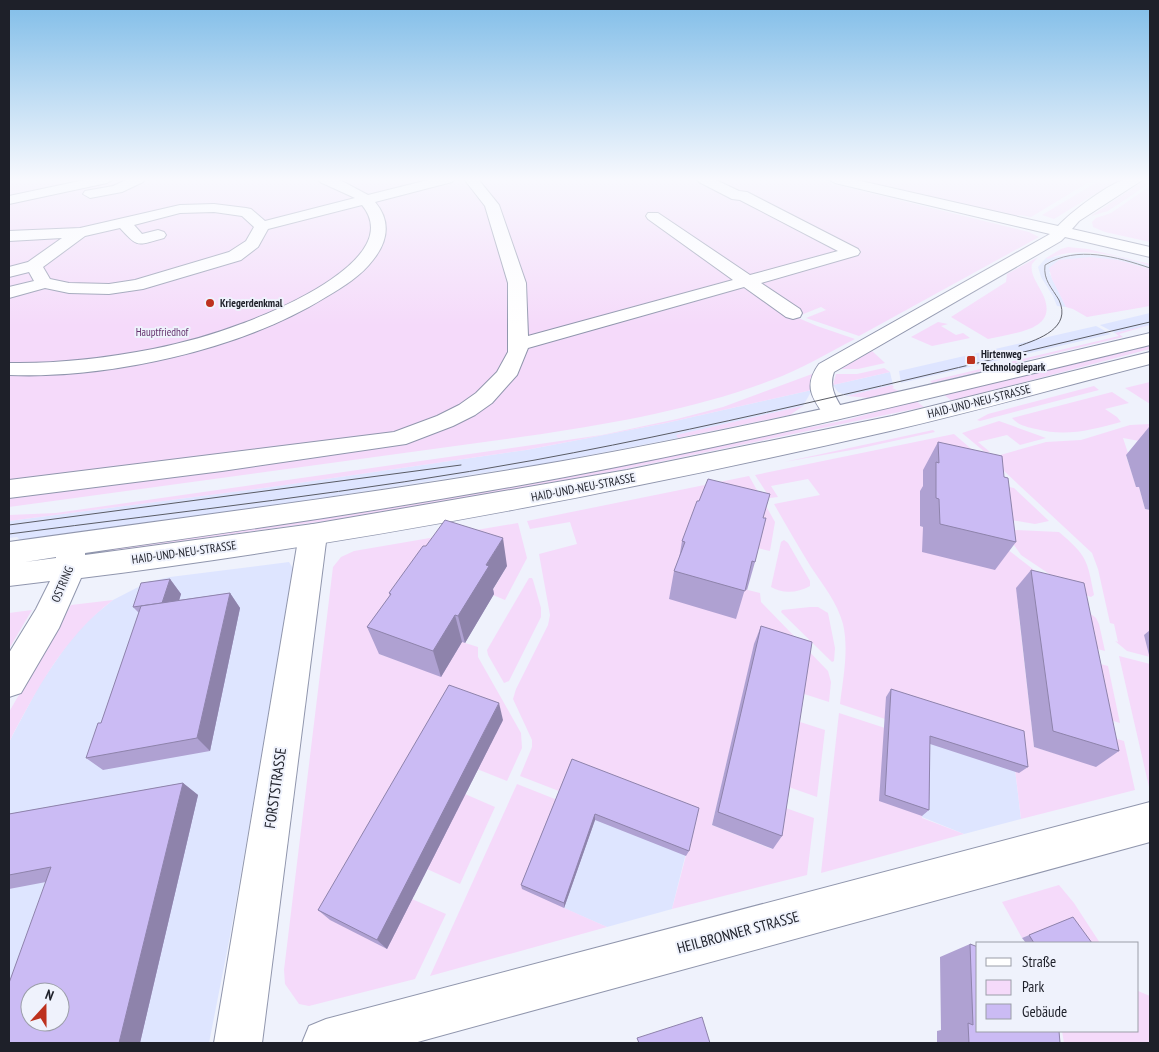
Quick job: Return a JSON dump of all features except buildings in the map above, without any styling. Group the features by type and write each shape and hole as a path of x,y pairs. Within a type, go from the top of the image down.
{"main road":[{"path":"9,236 80,233 100,228"},
{"path":"9,293 45,283 69,288 109,289 136,285 235,256 252,244 261,228"},
{"path":"9,369 60,367 143,356 226,336 270,320 321,293 346,277 369,253 378,240 379,228"},
{"path":"9,489 398,439 445,421 467,410 498,386 507,374 518,352 517,283 499,228"},
{"path":"671,228 793,313"},
{"path":"518,344 852,252 806,228"},
{"path":"1044,228 1150,252"},
{"path":"834,413 824,398 822,391 821,376 826,368 1038,248 1065,228"},
{"path":"9,272 34,266 80,233"},
{"path":"34,266 45,283"},
{"name":"HAID-UND-NEU-STRASSE","path":"11,570 70,556 575,466 834,413 1150,339"},
{"name":"HAID-UND-NEU-STRASSE","path":"70,556 313,534 517,500 740,456 892,423 1150,358"},
{"name":"FORSTSTRASSE","path":"238,1043 313,534"},
{"name":"OSTRING","path":"9,682 56,602 70,556"},
{"name":"HEILBRONNER STRASSE","path":"326,1043 1150,822"}],"shaded area":[{"path":"1080,253 1123,258 1150,266 1150,269 1129,263 1049,272 1066,307 1057,306 1041,277 1038,267 1046,258"},
{"path":"1150,313 1150,325 1115,333 1100,325"},
{"path":"1096,326 1111,334 901,383 899,371"},
{"path":"890,372 893,385 847,396 838,392 833,385"},
{"path":"812,390 803,406 677,435 678,438 548,463 24,544 17,537 9,538 9,521 271,487 526,450 666,423"},
{"path":"289,562 294,570 230,936 209,1043 9,1043 9,742 40,684 69,642 86,622 113,600 148,582 170,577"},
{"path":"886,700 1015,769 1021,819 964,834 922,817"},
{"path":"560,801 686,853 672,909 607,927 561,907"}],"green space":[{"name":"Hauptfriedhof","path":"9,228 1013,228 1039,237 859,336 806,318 826,310 821,307 796,317 855,339 783,376 716,399 630,419 542,434 9,507"},
{"path":"1096,228 1150,228 1150,242"},
{"path":"1068,247 1088,249 1150,264 1150,266 1113,256 1086,252 1046,258"},
{"path":"1038,257 1032,264 1032,271 1046,303 1046,313 1042,321 1034,327 988,339 951,317 1006,282 1007,274"},
{"path":"1090,257 1118,260 1150,269 1150,306 1087,317 1066,307 1052,279 1049,268 1059,260"},
{"path":"938,322 948,324 941,326 956,335 963,333 970,338 932,346 911,337"},
{"path":"1150,325 1119,334 1123,337 932,383 930,381 1119,336 1115,333"},
{"path":"1150,346 1150,349 952,401 943,394"},
{"path":"872,351 885,363 858,369 841,369"},
{"path":"884,368 890,372 833,385 836,374 857,374"},
{"path":"812,374 812,390 666,423 526,450 271,487 9,521 9,515 56,513 602,435 723,407"},
{"path":"1150,382 1150,404 1125,388"},
{"path":"892,385 894,387 892,388 899,391 869,398 847,396"},
{"path":"1094,386 1099,390 980,421 977,420 988,414"},
{"path":"1112,392 1129,403 1105,409 1121,422 1110,425 1078,432 1058,432 1026,426 1012,418"},
{"path":"916,401 924,407 548,485 347,518 95,553 97,550 347,515 581,474 846,420"},
{"path":"803,406 790,415 678,438 676,435"},
{"path":"999,421 1046,438 1020,445 1007,435 978,442 990,452 986,453 962,433"},
{"path":"1150,424 1150,443 1123,438 1129,456 1126,456 1136,486 1139,487 1145,509 1150,510 1150,657 1127,651 1115,641 1118,642 1114,624 1110,623 1098,569 1092,553 990,458 1046,442 1081,440 1130,425"},
{"path":"933,430 935,432 784,462"},
{"path":"954,434 991,466 923,491 920,526 1007,549 1096,618 1105,651 1074,643 1018,608 1034,747 1096,766 1090,731 1124,741 1135,790 1021,819 1015,769 885,719 840,704 845,654 843,624 829,594 774,504 820,495 808,479 771,486 778,497 770,498 755,475"},
{"path":"749,476 775,522 770,551 757,548 744,589 760,593 761,602 828,671 831,682 829,702 798,692 750,664 712,825 772,849 780,806 814,818 807,875 672,909 696,817 564,793 520,776 532,747 532,740 513,699 516,689 548,625 550,615 539,554 577,544 570,522 530,529 527,521"},
{"path":"1009,487 1014,488 1049,521 1035,524 1011,520"},
{"path":"518,523 527,558 505,600 491,593 507,566 379,654 441,676 462,642 478,647 478,657 521,733 522,748 507,781 477,769 412,899 446,914 415,979 309,1006 299,1004 285,984 284,970 333,567 341,557 354,551"},
{"path":"1014,530 1059,532 1081,553 1090,573 1094,595 1091,597 1076,592 1021,555 1014,545"},
{"path":"784,540 788,543 810,581 810,586 790,592 780,591 771,587 781,542"},
{"path":"529,578 533,580 541,608 541,617 509,681 504,683 487,650"},
{"path":"113,600 80,630 66,647 41,684 9,742 9,712 71,605"},
{"path":"818,607 828,613 835,648 834,661 832,662 781,612 782,610"},
{"path":"32,610 9,649 9,613"},
{"path":"1119,656 1150,664 1149,787"},
{"path":"1077,658 1108,666 1120,723 1086,713"},
{"path":"839,713 885,728 922,812 922,818 964,834 821,873"},
{"path":"794,720 825,730 817,797 783,785"},
{"path":"517,784 560,801 562,907 607,927 430,976"},
{"path":"465,794 495,807 460,884 427,869"},
{"path":"1059,885 1074,903 1099,942 1081,942 1066,920 1022,938 1002,902"},
{"path":"1139,991 1150,996 1150,1043 1064,1043 1062,1032 1139,1032"}],"tram line":[{"path":"1019,346 1044,336 1057,325 1061,318 1062,310 1059,300 1047,280 1045,265 1070,255 1084,254 1111,257 1150,268"},
{"path":"9,534 404,482 535,460 767,412 1150,322"},
{"path":"9,525 461,465"}],"place":[{"name":"Kriegerdenkmal","path":"210,303"},
{"name":"Hirtenweg - Technologiepark","path":"971,360"}]}
